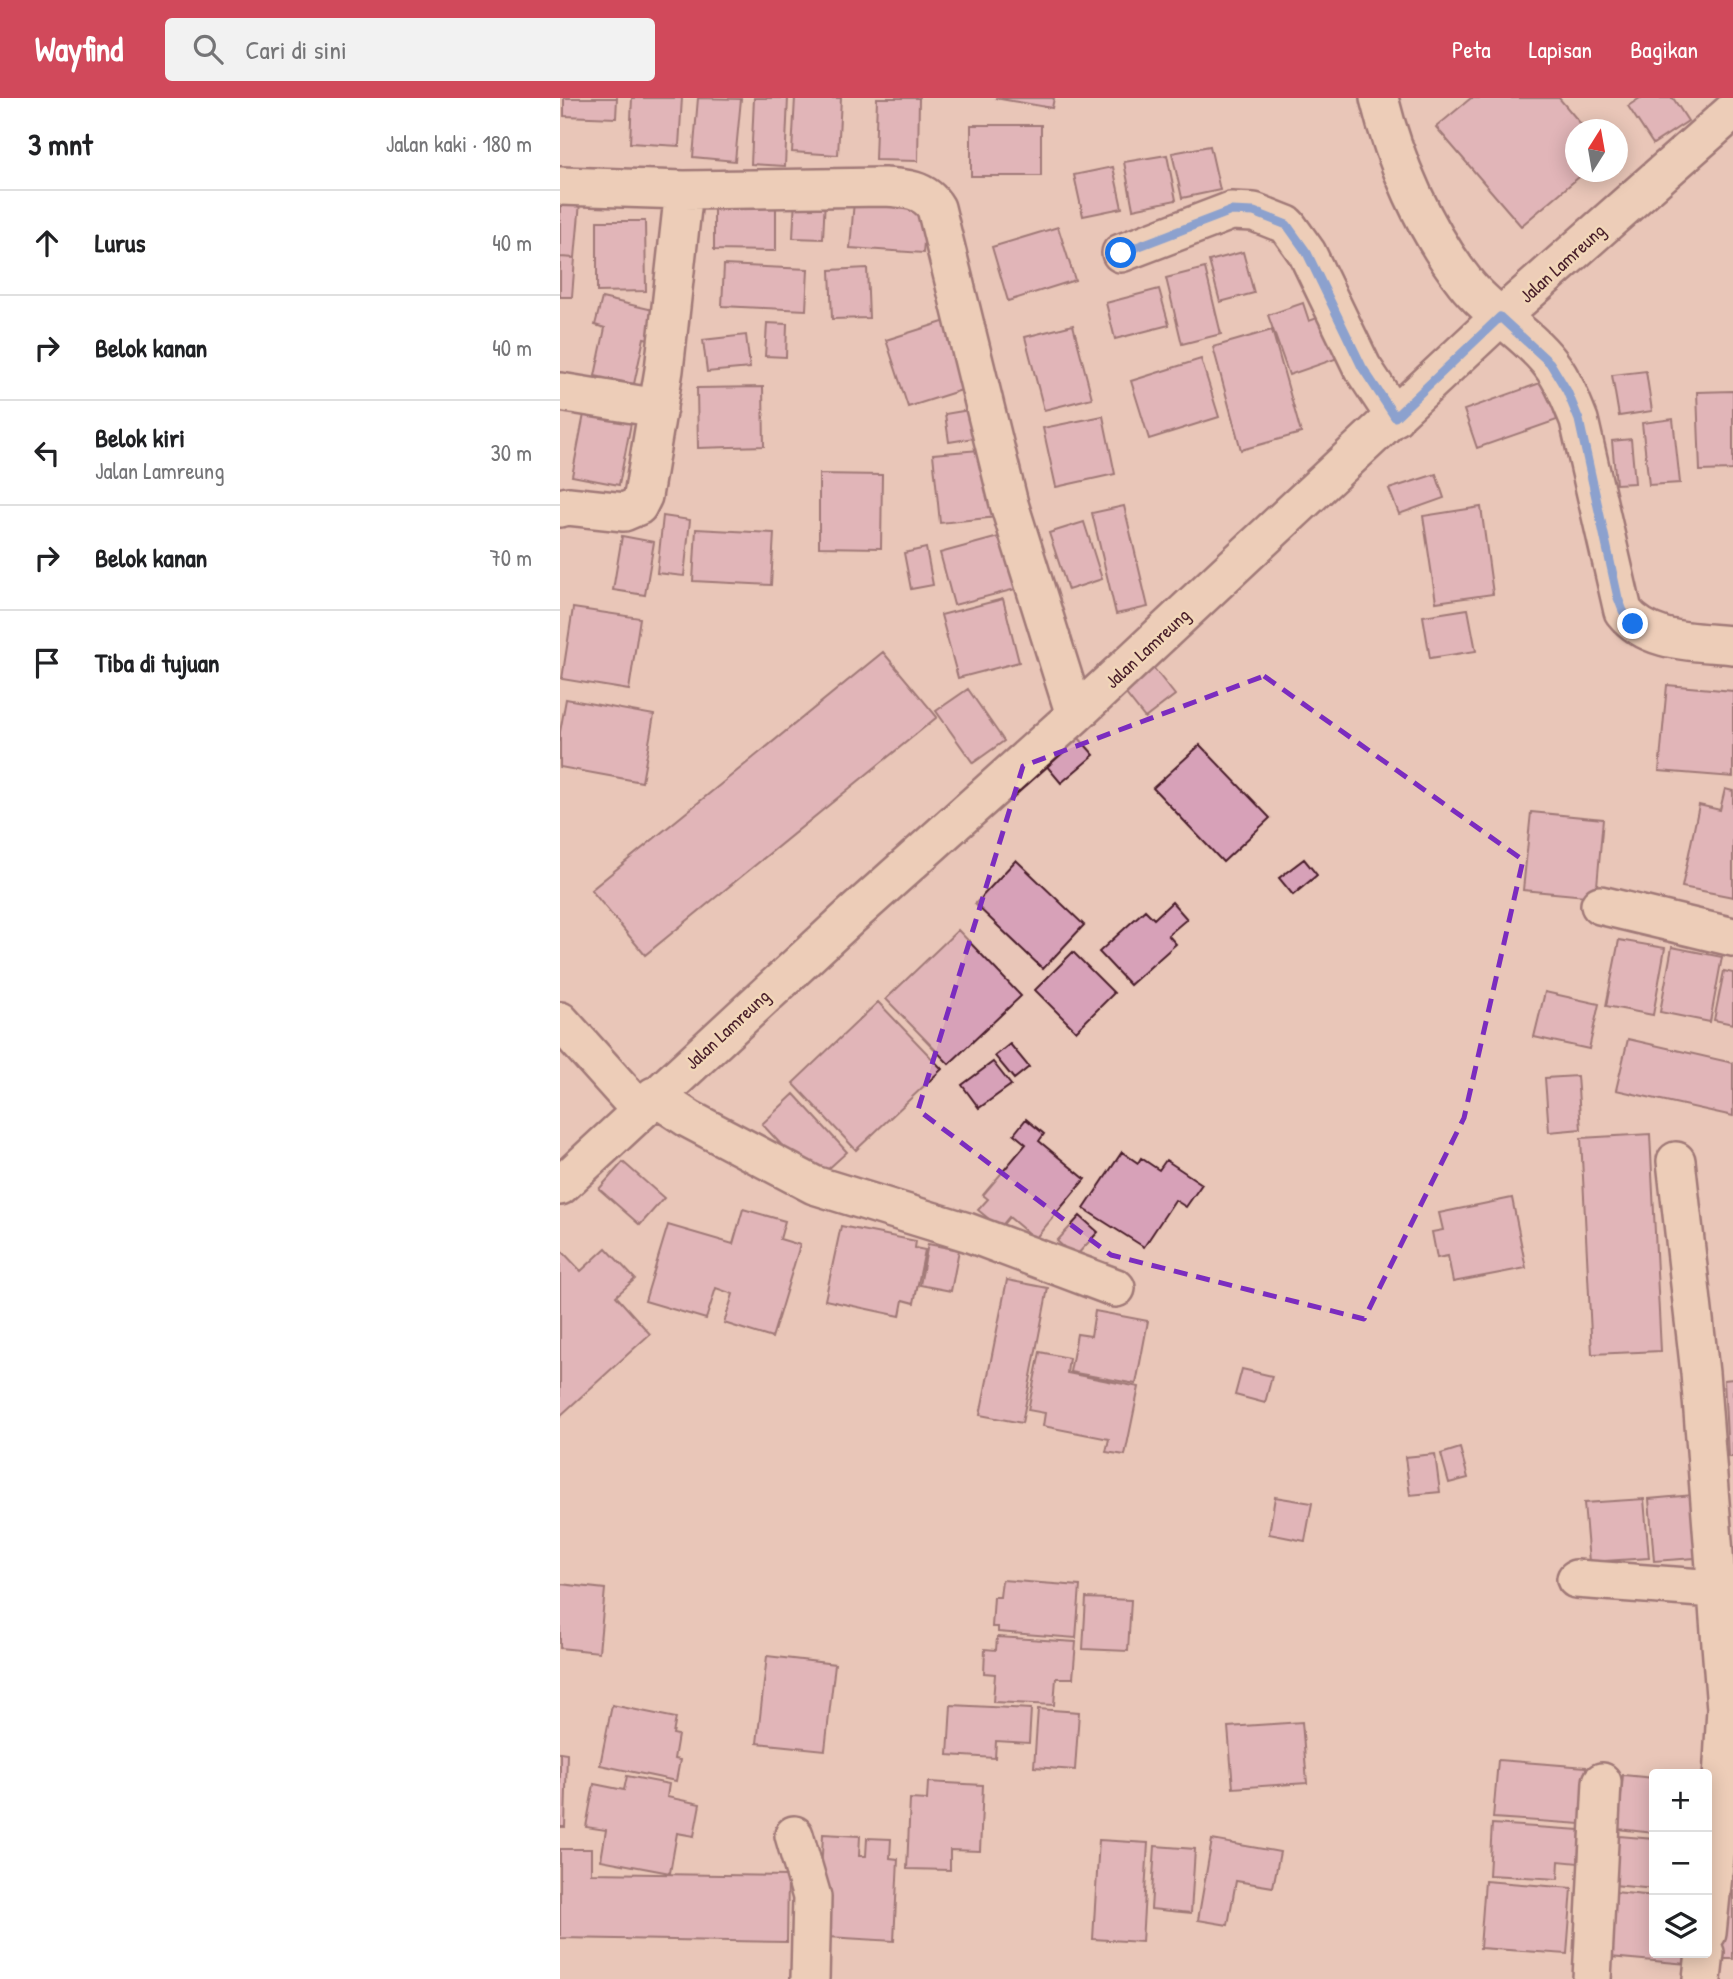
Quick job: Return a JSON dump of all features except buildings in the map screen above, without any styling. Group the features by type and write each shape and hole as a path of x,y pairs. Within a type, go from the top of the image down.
{"street":[{"path":"1379,98 1405,177 1427,220 1465,282 1550,363 1567,391 1579,420 1623,611 1633,624 1648,633 1666,638 1733,645"},
{"name":"Jalan Lamreung","path":"560,1186 647,1103 1075,715 1500,317 1733,111"},
{"path":"560,186 684,190 884,187 903,188 930,198 936,208 1009,504 1075,715"},
{"path":"560,508 568,506 624,512 638,506 643,496 657,408 684,190"},
{"path":"1121,253 1231,211 1254,212 1287,225 1307,253 1362,367 1395,417"},
{"path":"560,392 657,408"},
{"path":"1600,905 1733,937"},
{"path":"560,1021 647,1103 689,1119 814,1185 967,1232 1116,1289"},
{"path":"1676,1161 1720,1466 1716,1589 1726,1631 1726,1709 1721,1797 1711,1895"},
{"path":"1576,1579 1716,1589"},
{"path":"1592,1979 1602,1782"},
{"path":"793,1835 812,1897 810,1979"},
{"path":"1702,1979 1704,1958"}],"highlighted area":[{"path":"1264,676 1523,860 1464,1118 1364,1319 1111,1255 918,1110 1023,766"}],"route":[{"path":"1121,253 1231,211 1254,212 1287,225 1307,253 1362,367 1395,417 1500,317 1534,345 1550,363 1567,391 1579,420 1618,598 1623,611 1633,624"}]}
